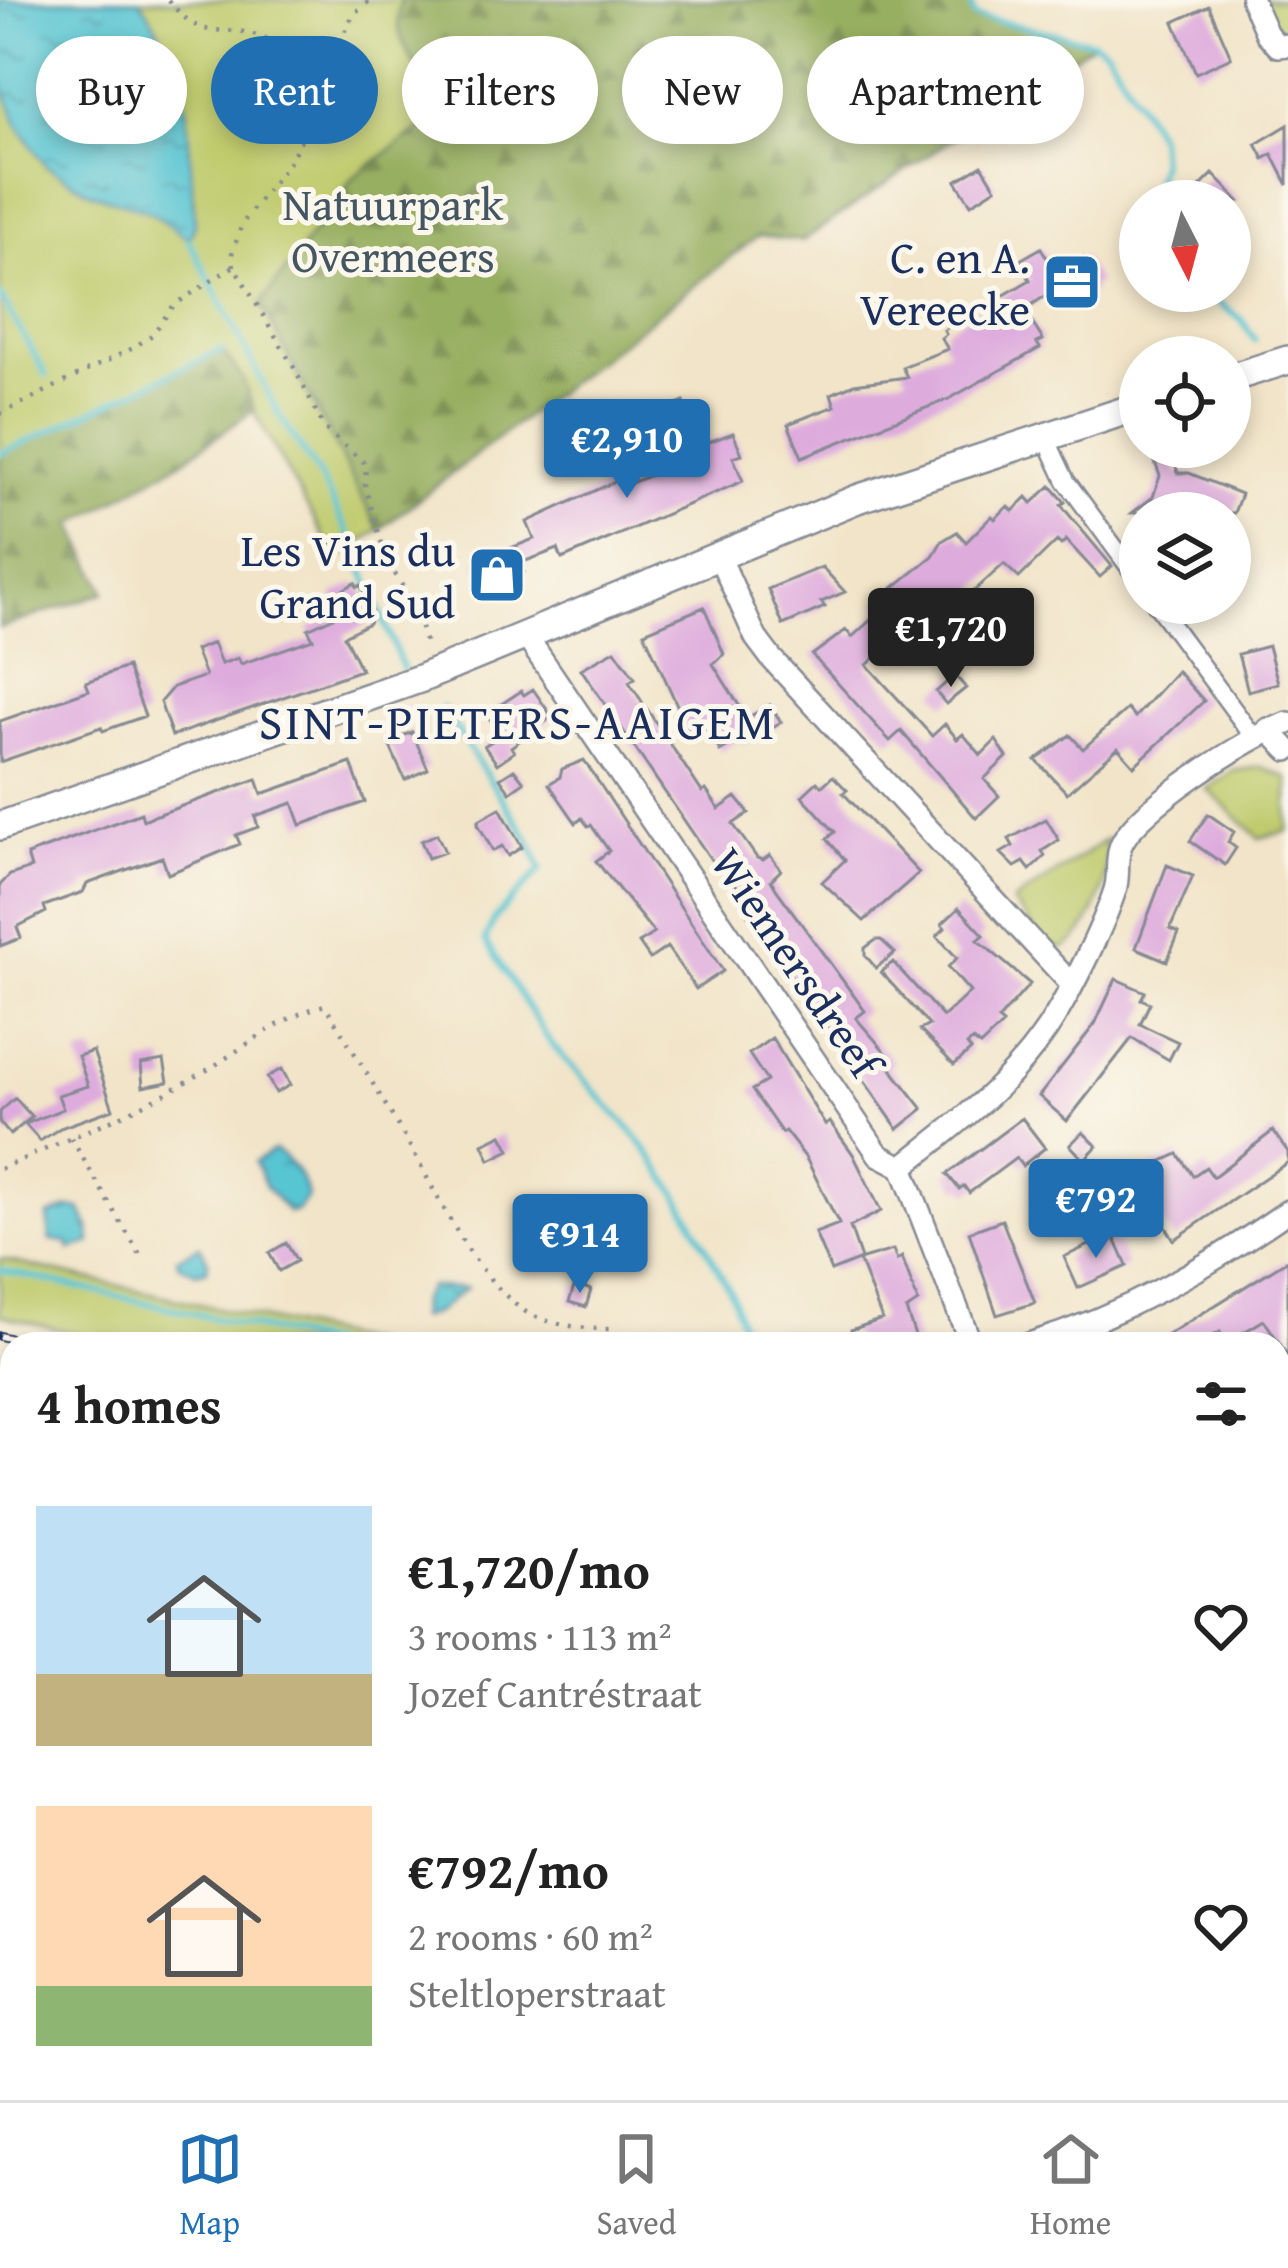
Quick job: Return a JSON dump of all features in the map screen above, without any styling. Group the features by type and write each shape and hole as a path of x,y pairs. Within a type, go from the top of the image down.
{"street":[{"path":"1252,0 1267,34 1278,46 1288,45"},
{"path":"1251,371 1288,360"},
{"path":"0,826 436,673 857,499 1119,413"},
{"path":"1046,436 1066,481 1119,553"},
{"path":"718,556 756,638 771,658 1071,984"},
{"path":"1174,624 1288,750"},
{"name":"Wiemersdreef","path":"526,636 879,1155 902,1167 966,1332"},
{"path":"902,1167 1008,1078 1049,1026 1115,890 1118,857 1129,830 1208,765 1270,729"},
{"path":"1069,1332 1156,1295 1288,1211"}],"path":[{"path":"168,0 184,20 212,33 252,36"},
{"path":"343,36 354,13 371,0"},
{"path":"299,144 242,224 232,254 234,266 325,429 366,464 365,486 387,561 413,603 436,673"},
{"path":"0,414 133,348 152,335 174,304 234,266"},
{"path":"0,1169 198,1076 297,1012 326,1004 446,1217 508,1295 522,1310 538,1316 609,1329"},
{"path":"71,1138 144,1262"}],"green space":[{"name":"Natuurpark Overmeers","path":"0,0 970,0 975,16 1067,36 807,36 807,144 944,144 802,241 758,236 336,559 253,410 182,461 73,524 105,592 0,628"},
{"path":"402,0 972,0 974,17 1065,36 807,36 807,144 944,144 802,241 758,236 379,530 261,304 354,177 402,142 598,144 598,36 402,40 398,14"},
{"path":"1261,0 1288,0 1288,32 1274,27"},
{"path":"222,350 242,378 254,410 182,461 73,524 105,592 0,628 0,454"},
{"path":"1261,767 1288,778 1288,831 1259,838 1207,789 1233,771"},
{"path":"1107,839 1105,878 1094,912 1070,944 1052,946 1013,902"},
{"path":"0,1259 323,1332 69,1332 0,1315"}],"water":[{"path":"0,0 139,0 161,36 36,36 36,144 187,144 187,114 195,224 189,239 150,212 91,193 46,166 17,124 0,76"},
{"path":"274,1150 291,1164 303,1184 307,1197 297,1211 289,1213 266,1187 255,1162"},
{"path":"80,1209 90,1228 91,1243 70,1250 68,1243 50,1240 48,1216"},
{"path":"200,1246 207,1270 196,1273 178,1264 177,1258"},
{"path":"429,1287 466,1288 436,1313 419,1318 420,1301"}],"building":[{"path":"1209,6 1231,57 1196,73 1174,22"},
{"path":"1288,125 1288,185 1272,154 1264,159 1256,144"},
{"path":"982,165 996,188 971,204 956,181"},
{"path":"1041,248 1055,271 1083,257 1098,283 1094,291 1062,309 1051,292 1024,310 1043,340 1037,343 1040,348 949,399 802,457 788,424 835,406 831,394 854,384 907,377 902,367 948,349 941,338 944,330 1030,280 1020,260"},
{"path":"684,402 701,445 733,433 742,454 733,457 743,481 562,559 558,549 520,563 524,572 487,587 476,562 534,539 527,522 625,477 629,484 667,469 664,461 681,453 664,410"},
{"path":"1157,468 1176,468 1178,473 1236,492 1155,492 1160,476"},
{"path":"1051,486 1112,566 1100,577 1066,540 1061,545 1057,541 1019,578 1004,564 922,638 910,625 867,665 932,736 945,724 957,739 963,734 981,755 996,740 1007,757 984,779 999,796 976,818 901,731 890,741 812,655 846,630 852,637 884,608 879,603 888,592 933,556 942,541 957,532 966,542 992,516 995,519 1008,506 1013,511 1027,497 1032,503"},
{"path":"822,567 845,592 821,602 825,607 783,625 768,589"},
{"path":"355,583 361,585 372,614 369,623 344,636 361,670 172,736 160,702 173,687 205,676 195,650 213,643 221,664 238,658 241,664 313,639 308,629 342,613 333,595"},
{"path":"704,607 724,654 713,664 747,718 770,705 781,722 720,751 706,727 691,736 644,632"},
{"path":"1015,634 1028,648 1012,662 999,646"},
{"path":"1268,646 1278,683 1248,691 1238,654"},
{"path":"615,650 635,678 629,682 702,792 706,790 719,809 736,797 749,813 733,824 757,858 770,855 781,870 771,880 776,889 865,1011 856,1018 894,1062 889,1066 923,1109 898,1129 747,914 723,862 716,867 581,669"},
{"path":"127,667 145,716 0,762 0,721 89,690 86,682"},
{"path":"1177,671 1204,701 1134,766 1118,748 1067,793 1036,760 1070,735 1083,749 1127,709 1135,717"},
{"path":"955,675 966,688 946,704 936,692"},
{"path":"533,689 552,717 511,747 514,752 497,764 484,746 501,735 490,719 497,714 494,709 521,691 524,695"},
{"path":"412,732 428,769 405,780 388,742"},
{"path":"584,760 723,971 696,989 667,947 650,959 639,943 654,933 596,861 609,851 591,825 582,818 576,823 549,784 560,777 562,769"},
{"path":"351,763 365,802 301,825 293,803 255,816 258,827 236,835 240,844 168,874 162,857 87,884 83,892 44,906 46,912 17,927 21,938 0,946 0,885 10,875 31,868 27,855 141,813 143,820 257,779 262,794"},
{"path":"514,769 524,782 510,792 500,778"},
{"path":"833,776 847,790 843,793 919,873 864,921 822,882 845,860 827,839 835,832 802,796 817,782 822,786"},
{"path":"500,808 522,847 508,856 502,846 493,851 478,824"},
{"path":"1208,814 1234,832 1228,842 1236,848 1225,865 1190,841"},
{"path":"1046,819 1059,840 1042,851 1045,856 1030,870 1024,862 1015,867 1001,853 1013,846 1009,839"},
{"path":"437,834 445,852 428,858 421,841"},
{"path":"1167,865 1193,876 1170,929 1179,933 1167,961 1136,948"},
{"path":"959,908 984,935 978,940 1030,984 998,1020 1003,1024 980,1046 973,1040 967,1045 971,1050 954,1065 920,1030 929,1025 881,972 893,962 943,1017 970,992 948,967 957,958 937,936"},
{"path":"876,940 895,953 876,968 865,948"},
{"path":"1116,979 1145,992 1141,999 1150,1003 1140,1024 1178,1042 1169,1060 1132,1038 1067,1121 1039,1096 1095,1024"},
{"path":"772,1038 825,1125 830,1122 853,1154 881,1211 850,1227 861,1259 831,1271 815,1233 839,1224 806,1158 752,1090 767,1081 749,1054"},
{"path":"93,1051 113,1109 60,1128 40,1141 25,1124 63,1109 58,1095 88,1086 78,1056"},
{"path":"164,1060 168,1082 143,1087 141,1064"},
{"path":"282,1069 290,1085 276,1093 267,1077"},
{"path":"15,1098 32,1117 10,1135 0,1123 0,1112"},
{"path":"1022,1118 1045,1148 1022,1166 1016,1158 969,1193 964,1186 959,1189 947,1174"},
{"path":"1273,1131 1288,1152 1288,1162 1174,1240 1151,1203 1165,1188 1152,1166 1178,1154 1193,1176 1206,1167 1213,1177"},
{"path":"1083,1132 1097,1146 1084,1160 1070,1145"},
{"path":"502,1135 510,1150 490,1160 483,1144"},
{"path":"1002,1220 1035,1303 997,1315 969,1232"},
{"path":"1113,1234 1127,1266 1078,1288 1064,1257"},
{"path":"286,1243 297,1261 279,1271 269,1253"},
{"path":"893,1250 897,1260 902,1257 918,1302 906,1310 914,1332 852,1332 882,1319 859,1260"},
{"path":"1288,1260 1288,1332 1272,1332 1264,1320 1244,1332 1172,1332"},
{"path":"575,1284 591,1290 586,1307 569,1302"}],"waterway":[{"path":"970,0 974,16 1094,42 1107,50 1158,136 1155,180"},
{"path":"189,240 280,417 319,475 352,541 403,669"},
{"path":"0,295 46,375"},
{"path":"1231,312 1255,340"},
{"path":"0,454 222,350"},
{"path":"442,707 528,838 541,869 495,918 485,940 551,1044 638,1138 678,1195 732,1295 743,1332"},
{"path":"0,1270 276,1332"}],"place":[{"name":"C. en A. Vereecke","path":"1072,282"},
{"name":"Les Vins du Grand Sud","path":"497,575"}],"district":[{"name":"SINT-PIETERS-AAIGEM","path":"518,721"}]}
